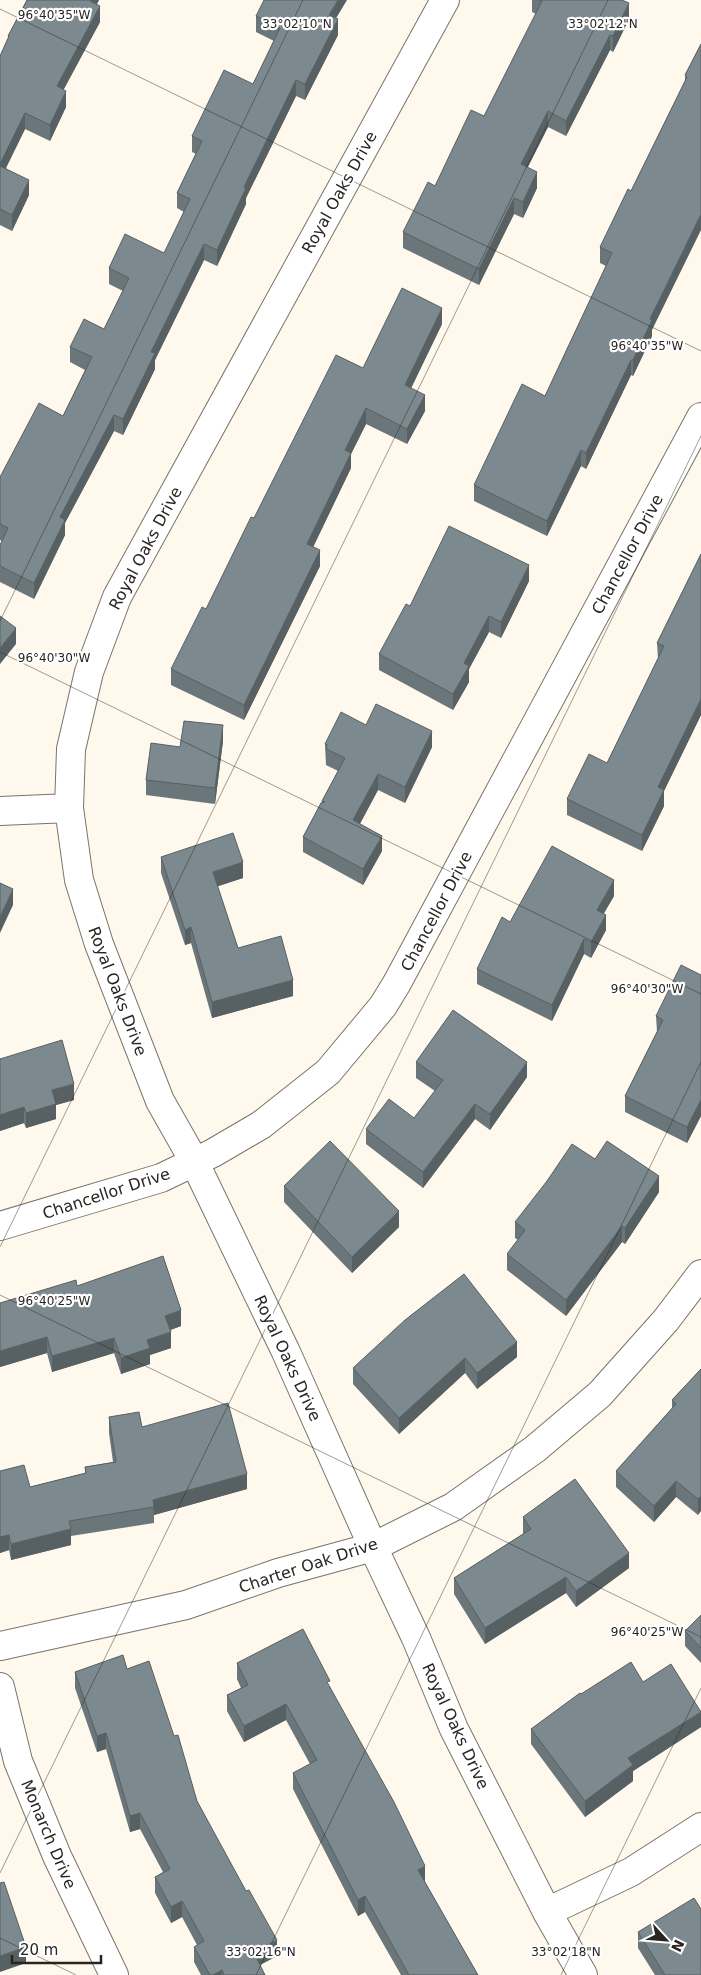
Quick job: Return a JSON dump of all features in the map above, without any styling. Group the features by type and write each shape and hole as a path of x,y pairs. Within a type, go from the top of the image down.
{"street":[{"name":"Royal Oaks Drive","path":"445,0 117,597 87,681 71,749 68,808 79,880 99,944 160,1101 194,1161 286,1352 416,1638 454,1729 547,1912 583,1975"},
{"name":"Chancellor Drive","path":"0,1226 161,1178 213,1153 261,1124 328,1072 383,1006 701,417"},
{"path":"0,811 68,808"},
{"name":"Charter Oak Drive","path":"0,1646 186,1606 278,1573 373,1547 453,1507 542,1443 600,1394 666,1320 701,1274"},
{"name":"Monarch Drive","path":"0,1688 18,1761 57,1856 114,1975"},
{"path":"547,1912 631,1872 701,1827"}],"building":[{"path":"27,0 91,0 100,6 57,86 66,91 50,125 25,113 0,164 0,56"},
{"path":"264,0 338,0 329,15 338,19 305,84 296,80 244,187 246,188 217,250 204,244 151,352 155,353 123,419 114,415 60,517 65,520 34,583 0,566 0,545 8,528 0,524 0,477 39,403 63,416 92,357 70,347 84,319 104,329 129,278 109,268 125,234 164,253 190,199 177,193 202,141 192,136 224,70 253,84 280,28 256,16"},
{"path":"539,0 622,0 629,3 613,36 610,35 566,121 548,111 521,164 537,172 523,202 514,198 479,269 403,232 428,182 435,186 471,110 484,116 542,1"},
{"path":"701,44 701,214 650,319 652,320 633,360 631,360 586,453 581,450 547,521 474,485 522,384 545,396 612,253 600,247 628,189 631,191 687,77 685,75"},
{"path":"0,166 29,180 12,215 0,209"},
{"path":"402,288 442,308 405,385 425,395 407,429 366,408 345,450 351,453 307,544 320,550 244,705 171,669 202,607 206,609 251,517 254,518 336,355 363,368"},
{"path":"449,526 529,565 501,622 489,616 464,663 469,666 453,694 379,654 406,604 410,606"},
{"path":"701,554 701,699 658,787 664,790 642,835 567,799 589,754 607,763 664,646 657,643"},
{"path":"0,616 16,628 0,648"},
{"path":"376,704 432,731 405,787 378,774 353,820 382,836 363,869 303,837 321,803 325,802 322,801 345,758 326,749 327,745 325,744 341,712 366,725"},
{"path":"184,721 223,725 215,788 146,780 151,743 180,747"},
{"path":"233,833 243,862 213,872 238,948 281,936 293,980 212,1002 191,927 185,930 161,857"},
{"path":"552,846 614,880 597,910 606,915 591,942 584,939 552,1005 477,969 502,917 510,922"},
{"path":"0,883 13,889 0,917"},
{"path":"681,965 701,975 701,1100 687,1127 625,1096 663,1020 656,1016"},
{"path":"453,1010 527,1062 490,1114 475,1104 423,1172 366,1129 389,1099 414,1118 443,1080 416,1062"},
{"path":"62,1040 74,1084 52,1090 56,1104 26,1113 24,1107 0,1115 0,1059"},
{"path":"330,1141 399,1211 352,1257 284,1186"},
{"path":"607,1141 659,1176 625,1228 622,1226 566,1300 507,1254 525,1230 515,1222 547,1181 572,1144 595,1159"},
{"path":"163,1256 181,1310 165,1316 171,1332 147,1340 150,1348 121,1358 114,1338 52,1356 47,1337 0,1351 0,1303 76,1280 77,1286"},
{"path":"464,1274 517,1342 477,1373 465,1358 399,1418 353,1368 405,1320"},
{"path":"701,1369 701,1496 698,1499 676,1481 654,1506 616,1471 676,1404 672,1400"},
{"path":"228,1403 247,1474 153,1500 154,1507 69,1521 71,1529 11,1544 9,1535 0,1537 0,1471 24,1465 30,1487 86,1473 85,1467 116,1462 109,1417 139,1412 142,1427"},
{"path":"575,1479 629,1553 576,1591 566,1577 485,1628 454,1578 531,1529 523,1517"},
{"path":"701,1615 701,1648 685,1631"},
{"path":"303,1629 330,1681 327,1682 394,1802 425,1866 418,1870 478,1975 409,1975 365,1896 358,1900 293,1773 317,1760 286,1704 244,1726 227,1695 248,1685 237,1663"},
{"path":"123,1655 127,1669 149,1661 174,1736 178,1735 197,1801 246,1891 249,1890 277,1940 254,1953 265,1975 224,1975 222,1970 210,1975 194,1947 204,1941 182,1901 171,1907 155,1877 170,1869 140,1813 130,1816 106,1733 97,1736 75,1672"},
{"path":"631,1662 643,1682 671,1664 701,1712 628,1758 633,1765 585,1801 531,1729 580,1693"},
{"path":"4,1882 26,1947 0,1956 0,1883"},
{"path":"694,1898 701,1909 701,1975 665,1975 638,1932"}]}
